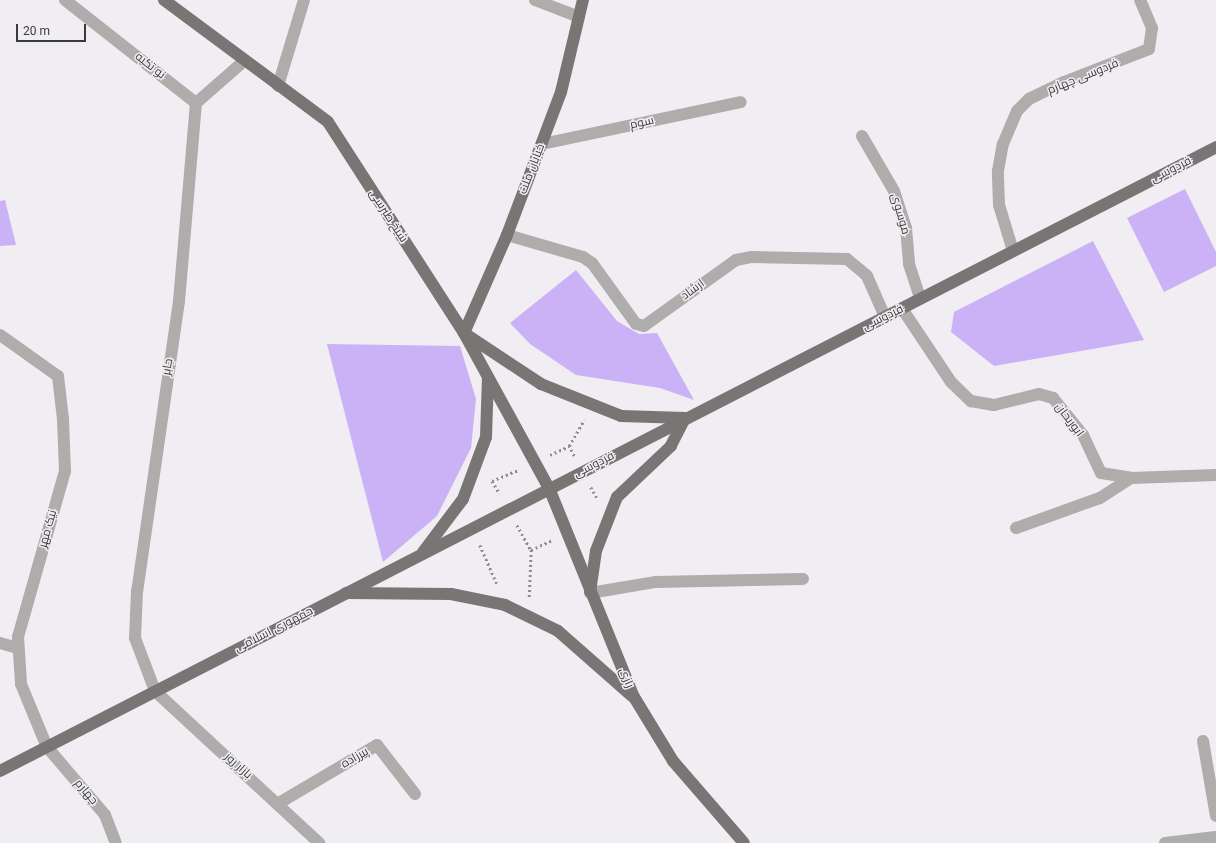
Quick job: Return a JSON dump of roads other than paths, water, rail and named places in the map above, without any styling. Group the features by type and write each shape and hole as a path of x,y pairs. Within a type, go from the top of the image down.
{"main road":[{"name":"شیخ طبرسی","path":"164,0 244,62 328,122 464,333 549,488"},
{"name":"خیابان ملت","path":"464,333 507,235 562,92 583,0"},
{"name":"فردوسی","path":"549,488 885,317 903,310 920,298 1216,147"},
{"path":"464,333 541,384 621,416 685,418 671,446 617,497 596,550 590,593"},
{"path":"421,554 463,499 486,437 488,377"},
{"name":"جمهوری اسلامی","path":"0,771 549,488"},
{"name":"رازی","path":"549,488 590,593 634,697 673,761 744,843"},
{"path":"345,593 451,594 505,605 558,631 634,697"}],"street":[{"name":"نو تکیه","path":"65,0 196,103"},
{"path":"278,86 304,0"},
{"path":"535,0 579,17"},
{"name":"فردوسی چهارم","path":"1013,251 1000,205 998,171 1003,144 1017,111 1029,99 1064,82 1149,49 1152,28 1140,0"},
{"path":"196,103 244,62"},
{"name":"سوم","path":"542,144 741,102"},
{"name":"جابر","path":"155,691 135,638 137,592 178,301 196,103"},
{"name":"موسوی","path":"862,136 894,191 906,228 909,264 920,298"},
{"name":"ارشاد","path":"507,235 582,257 592,263 636,324 644,326 736,260 751,257 847,259 866,276 885,317"},
{"name":"ابوریحان","path":"903,310 951,382 971,401 994,405 1039,394 1053,398 1083,435 1100,473 1131,478 1216,475"},
{"name":"نیک مهر","path":"0,335 58,376 63,419 65,471 18,637 21,684 47,747"},
{"path":"1016,528 1100,498 1131,478"},
{"path":"590,593 656,582 803,579"},
{"path":"0,643 18,648"},
{"name":"بازار روز","path":"155,691 279,803 319,843"},
{"path":"1203,741 1216,816"},
{"name":"پیرزاده","path":"279,803 377,745 415,794"},
{"name":"چهارم","path":"47,747 105,815 116,843"},
{"path":"1165,843 1216,837"}]}
